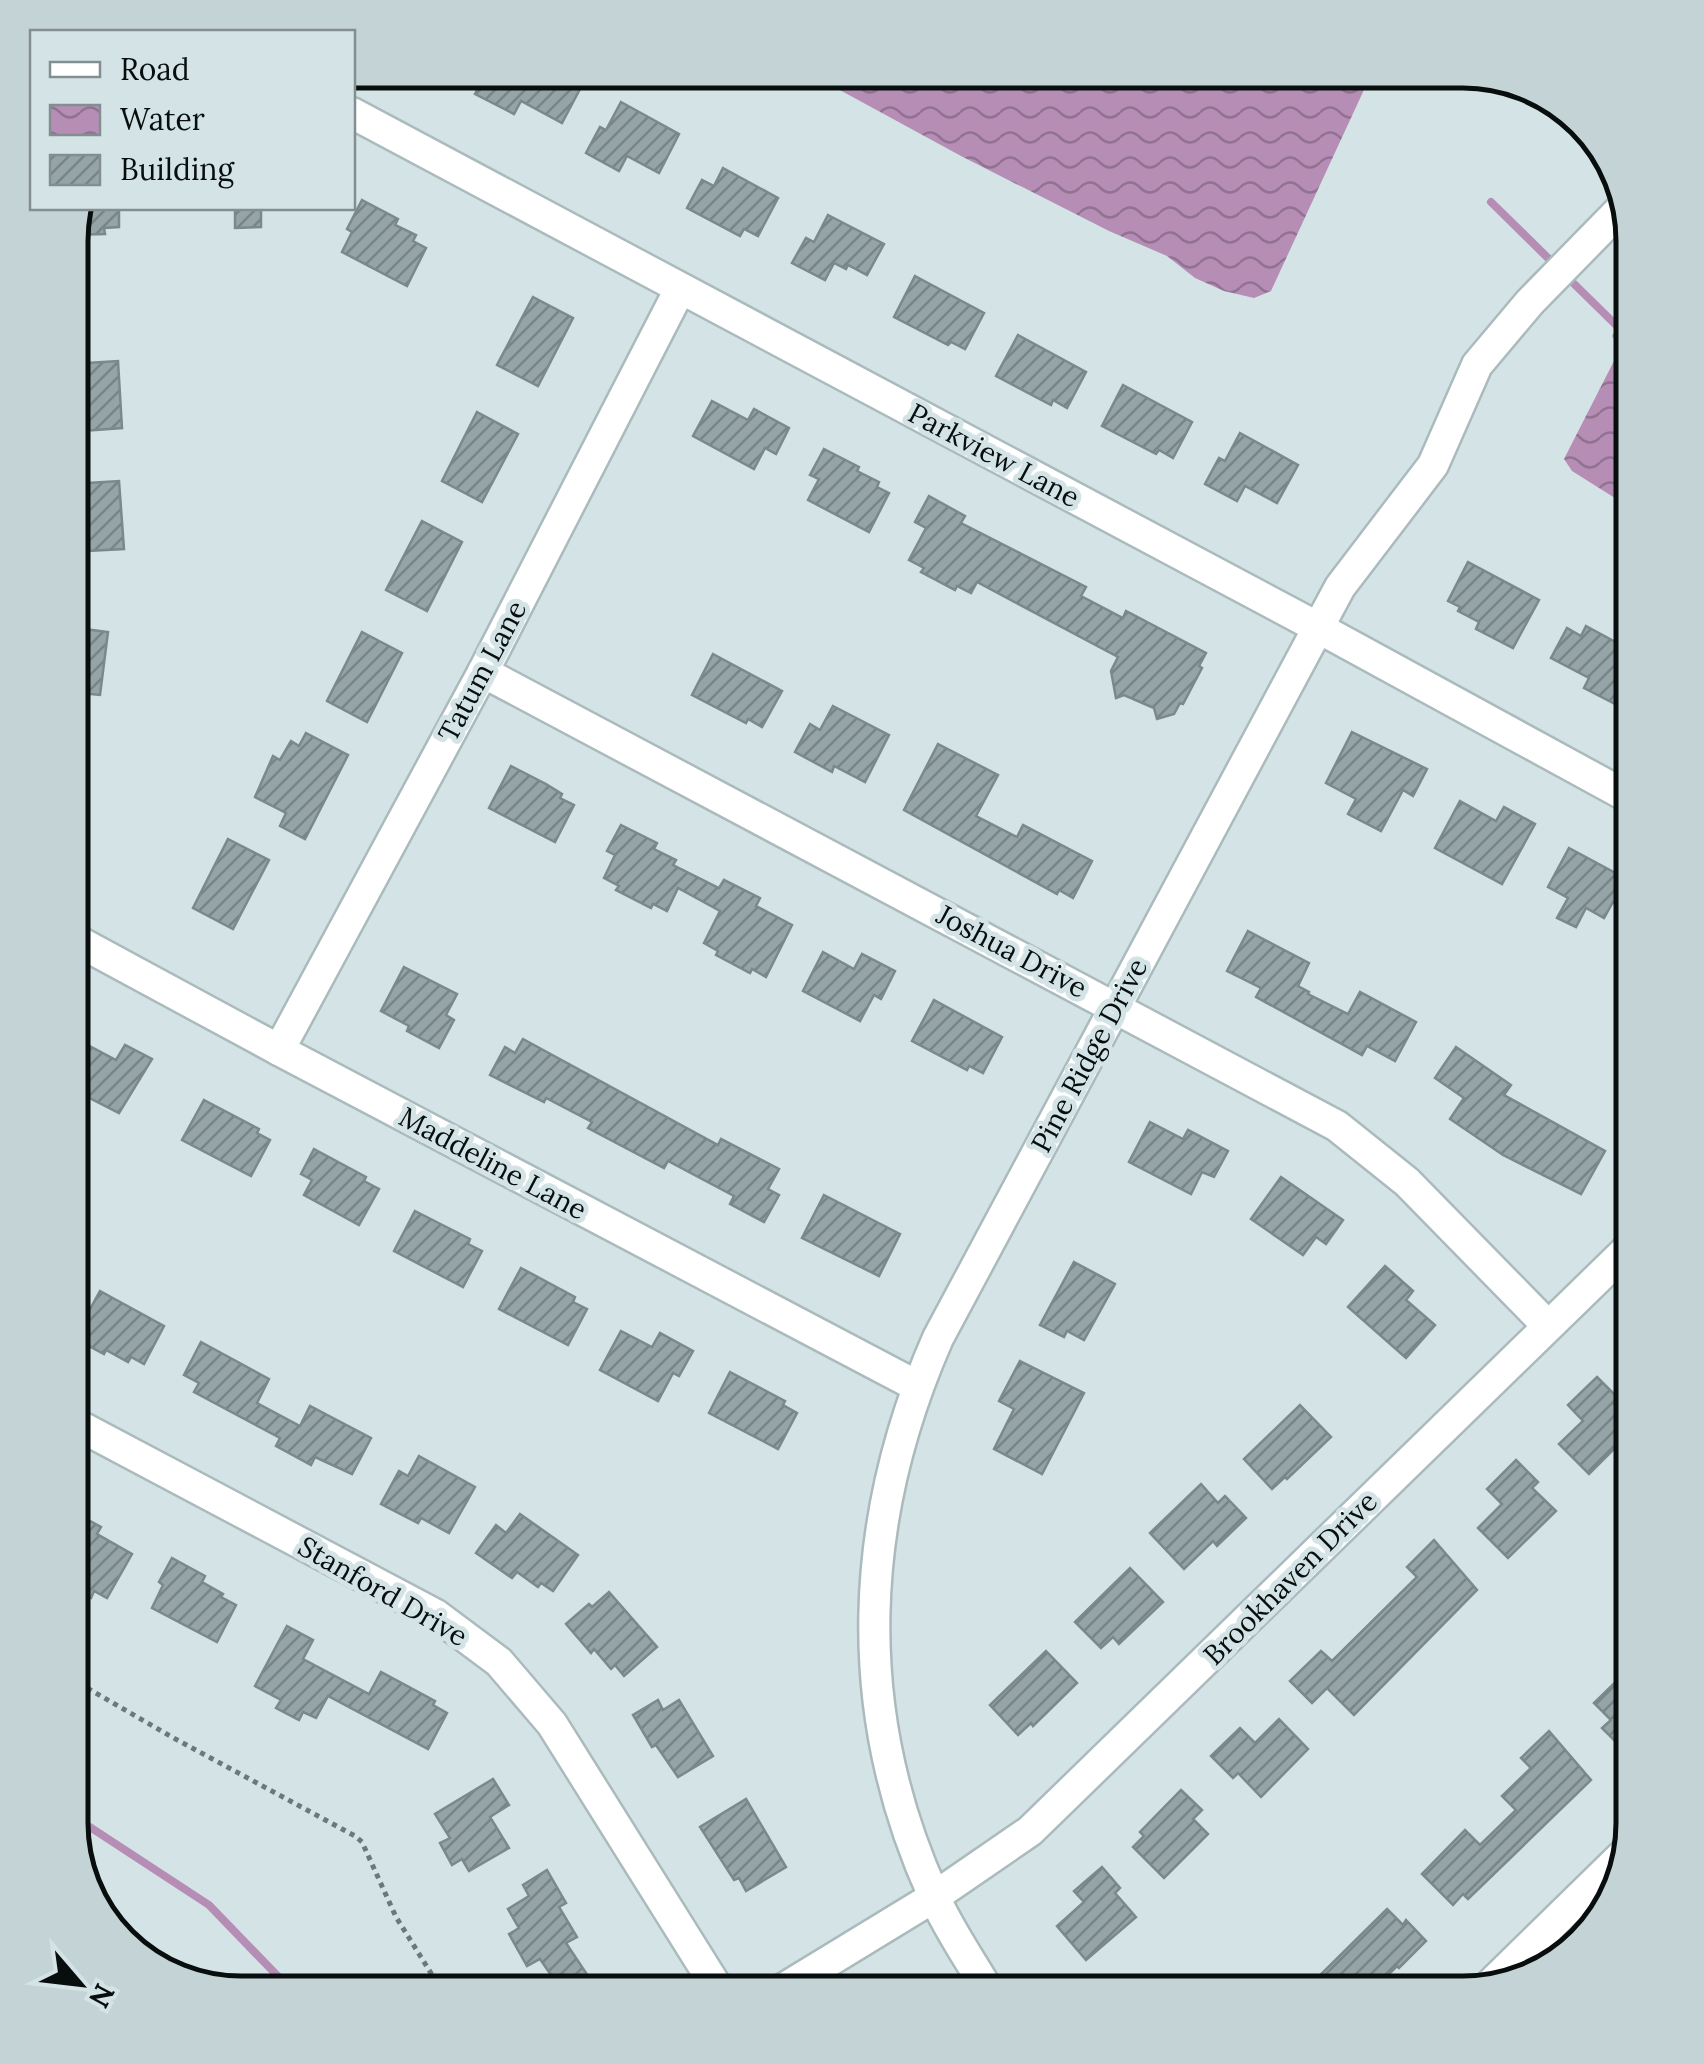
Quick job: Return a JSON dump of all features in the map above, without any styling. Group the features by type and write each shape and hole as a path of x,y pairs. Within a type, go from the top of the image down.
{"street":[{"name":"Parkview Lane","path":"355,116 1317,626 1616,790"},
{"name":"Pine Ridge Drive","path":"980,1976 934,1897 904,1823 880,1723 873,1649 879,1543 900,1438 917,1386 938,1338 1340,587 1433,465 1477,365 1530,302 1614,215"},
{"name":"Tatum Lane","path":"279,1050 483,672 680,289"},
{"name":"Joshua Drive","path":"483,672 1115,1006 1358,1140 1407,1182 1548,1325"},
{"name":"Maddeline Lane","path":"88,946 917,1386"},
{"name":"Brookhaven Drive","path":"934,1897 1030,1830 1616,1260"},
{"name":"Stanford Drive","path":"87,1430 436,1616 498,1662 552,1724 710,1976"},
{"path":"1506,1970 1609,1868"},
{"path":"805,1976 934,1897"}],"path":[{"path":"87,1688 355,1836 362,1842 396,1917 433,1976"}],"water":[{"path":"835,87 1365,88 1271,291 1254,298 1224,291 1195,278 1167,256 961,156"},
{"path":"1616,357 1616,499 1572,471 1564,459"}],"building":[{"path":"478,87 581,87 562,123 521,101 514,114 475,94"},
{"path":"621,102 679,134 659,173 627,156 619,171 586,153 600,127 606,130"},
{"path":"723,168 778,198 758,236 744,229 740,236 687,208 702,180 714,186"},
{"path":"362,200 398,219 395,225 416,235 413,241 426,248 407,286 342,252 352,232 347,229"},
{"path":"91,210 119,210 119,227 104,228 105,234 88,234"},
{"path":"235,210 261,210 261,227 235,228"},
{"path":"828,215 884,244 867,275 834,263 825,280 792,263 806,238 814,242"},
{"path":"915,276 984,313 965,349 951,342 948,345 894,317"},
{"path":"533,297 573,318 538,386 497,365"},
{"path":"1018,335 1086,372 1067,408 1053,400 1051,405 996,376"},
{"path":"118,361 122,428 88,431 88,363"},
{"path":"1123,385 1192,422 1173,458 1159,450 1156,454 1102,426"},
{"path":"712,401 748,420 754,409 789,428 776,454 765,448 754,469 693,436"},
{"path":"477,412 518,434 482,502 442,481"},
{"path":"1240,433 1298,465 1277,503 1245,486 1237,501 1205,484 1219,458 1225,461"},
{"path":"824,449 859,467 857,471 879,482 877,487 889,493 869,532 808,500 819,479 810,475"},
{"path":"119,481 124,549 88,551 88,483"},
{"path":"929,496 965,516 961,523 1086,587 1081,596 1123,618 1126,611 1206,653 1183,704 1174,714 1157,719 1154,708 1124,695 1116,698 1111,671 1118,657 977,582 971,593 957,586 955,590 921,572 924,568 909,560 926,528 915,522"},
{"path":"422,521 462,542 427,611 386,590"},
{"path":"1468,562 1539,600 1513,648 1476,629 1479,622 1448,601"},
{"path":"1586,626 1616,642 1616,704 1584,688 1589,678 1551,658 1567,628 1581,636"},
{"path":"88,629 108,632 100,695 88,694"},
{"path":"362,632 402,653 367,722 327,701"},
{"path":"713,654 782,691 762,727 748,719 746,723 692,695"},
{"path":"833,706 889,735 865,782 834,766 832,772 795,752 810,724 820,730"},
{"path":"1352,732 1427,769 1413,796 1403,790 1381,831 1348,814 1356,799 1326,783"},
{"path":"306,733 348,755 305,839 280,826 286,813 255,797 273,756 280,760 291,741 299,746"},
{"path":"938,744 998,775 976,816 1017,837 1023,825 1092,861 1073,898 1059,890 1057,894 904,810"},
{"path":"511,766 546,784 574,805 555,842 489,808"},
{"path":"1460,801 1496,821 1504,807 1535,824 1502,884 1435,848"},
{"path":"621,825 657,843 654,849 676,860 673,865 719,888 724,880 760,898 756,906 792,925 766,977 716,955 718,951 704,943 720,911 678,888 667,911 653,904 651,908 616,890 619,886 604,878 615,855 607,851"},
{"path":"228,839 269,860 233,929 193,908"},
{"path":"1569,848 1616,873 1616,903 1613,902 1604,918 1586,908 1576,927 1557,918 1568,898 1548,887"},
{"path":"1248,931 1309,963 1298,986 1308,994 1348,1014 1360,992 1416,1022 1395,1061 1367,1046 1362,1055 1256,997 1261,988 1227,971"},
{"path":"823,952 854,969 862,954 895,971 881,999 874,995 860,1021 803,991"},
{"path":"404,967 457,994 446,1015 454,1020 439,1048 381,1011"},
{"path":"934,1000 1002,1037 983,1073 969,1066 967,1070 912,1041"},
{"path":"523,1039 718,1145 721,1139 779,1169 768,1189 779,1195 764,1222 730,1204 734,1196 668,1161 664,1168 588,1128 592,1122 490,1075 505,1047 515,1053"},
{"path":"87,1045 116,1060 125,1045 152,1059 119,1113 87,1097"},
{"path":"1456,1047 1511,1085 1504,1095 1605,1151 1581,1194 1503,1155 1450,1119 1464,1098 1435,1078"},
{"path":"204,1100 259,1129 257,1133 270,1140 251,1176 182,1140"},
{"path":"1150,1122 1183,1139 1188,1130 1228,1151 1214,1177 1202,1172 1191,1194 1129,1162"},
{"path":"314,1149 366,1177 364,1181 379,1189 359,1225 304,1195 312,1180 301,1174"},
{"path":"1281,1177 1343,1220 1326,1244 1316,1237 1303,1255 1251,1219"},
{"path":"824,1195 900,1234 879,1276 802,1238"},
{"path":"415,1211 470,1239 468,1244 482,1251 463,1287 394,1251"},
{"path":"1074,1262 1115,1284 1084,1340 1067,1331 1064,1337 1040,1325"},
{"path":"1385,1266 1413,1291 1406,1300 1435,1325 1406,1358 1348,1307"},
{"path":"521,1268 575,1297 573,1302 587,1309 568,1345 499,1309"},
{"path":"100,1291 164,1326 144,1364 131,1357 128,1362 87,1345 89,1311"},
{"path":"621,1331 652,1347 660,1333 693,1351 679,1376 673,1373 658,1401 600,1370"},
{"path":"201,1342 269,1379 257,1403 300,1426 310,1406 371,1438 352,1474 315,1457 311,1465 276,1446 280,1438 194,1392 199,1383 184,1375"},
{"path":"1020,1361 1084,1393 1042,1474 994,1449 1014,1409 999,1401"},
{"path":"730,1372 785,1401 783,1405 797,1413 778,1449 709,1413"},
{"path":"1597,1377 1616,1396 1616,1447 1589,1474 1559,1444 1583,1421 1568,1405"},
{"path":"1300,1405 1331,1437 1272,1489 1244,1459"},
{"path":"419,1456 475,1487 449,1533 381,1504 399,1471 408,1476"},
{"path":"1516,1460 1538,1482 1532,1488 1556,1511 1508,1558 1478,1528 1502,1504 1487,1489"},
{"path":"1201,1484 1218,1503 1225,1496 1246,1518 1217,1546 1213,1541 1184,1569 1150,1533"},
{"path":"520,1514 578,1555 553,1591 541,1583 538,1587 517,1572 512,1578 476,1553 496,1525 506,1533"},
{"path":"87,1519 101,1527 97,1534 132,1554 107,1598 94,1591 91,1598 87,1596"},
{"path":"1434,1540 1477,1590 1354,1715 1327,1688 1312,1703 1290,1681 1321,1651 1332,1661 1417,1577 1407,1567"},
{"path":"172,1558 205,1576 202,1582 236,1605 217,1642 152,1608 163,1585 159,1582"},
{"path":"1130,1568 1163,1602 1119,1644 1113,1637 1101,1648 1075,1622"},
{"path":"609,1592 657,1647 624,1676 615,1665 611,1669 594,1649 591,1653 566,1624"},
{"path":"287,1626 313,1640 303,1659 369,1694 381,1672 435,1701 433,1705 447,1713 428,1749 328,1696 316,1718 303,1712 299,1720 276,1708 281,1700 255,1686"},
{"path":"1046,1651 1077,1683 1033,1726 1031,1723 1018,1735 990,1705"},
{"path":"1616,1682 1616,1742 1602,1728 1611,1720 1594,1703"},
{"path":"658,1700 663,1710 679,1700 713,1756 678,1777 656,1745 652,1747 633,1715"},
{"path":"1279,1719 1308,1749 1261,1797 1238,1773 1233,1778 1211,1756 1240,1728 1255,1743"},
{"path":"1549,1731 1591,1780 1468,1899 1463,1894 1453,1905 1422,1874 1465,1830 1480,1845 1516,1810 1502,1796 1531,1768 1521,1758"},
{"path":"493,1779 509,1805 490,1817 509,1848 469,1871 462,1859 452,1865 440,1843 450,1838 435,1814"},
{"path":"1181,1790 1202,1810 1193,1819 1208,1834 1164,1878 1133,1847 1144,1836 1140,1832"},
{"path":"746,1799 786,1867 746,1891 739,1878 734,1880 700,1827"},
{"path":"1102,1867 1120,1888 1115,1893 1136,1917 1086,1960 1057,1926 1084,1902 1074,1891"},
{"path":"547,1870 566,1903 559,1907 577,1937 566,1943 588,1976 552,1976 540,1959 527,1966 509,1934 519,1928 508,1909 529,1896 523,1885"},
{"path":"1387,1909 1403,1925 1406,1920 1426,1941 1387,1976 1319,1976"}],"waterway":[{"path":"1491,202 1554,264"},
{"path":"1564,274 1616,325"},
{"path":"87,1825 209,1905 278,1976"}]}
